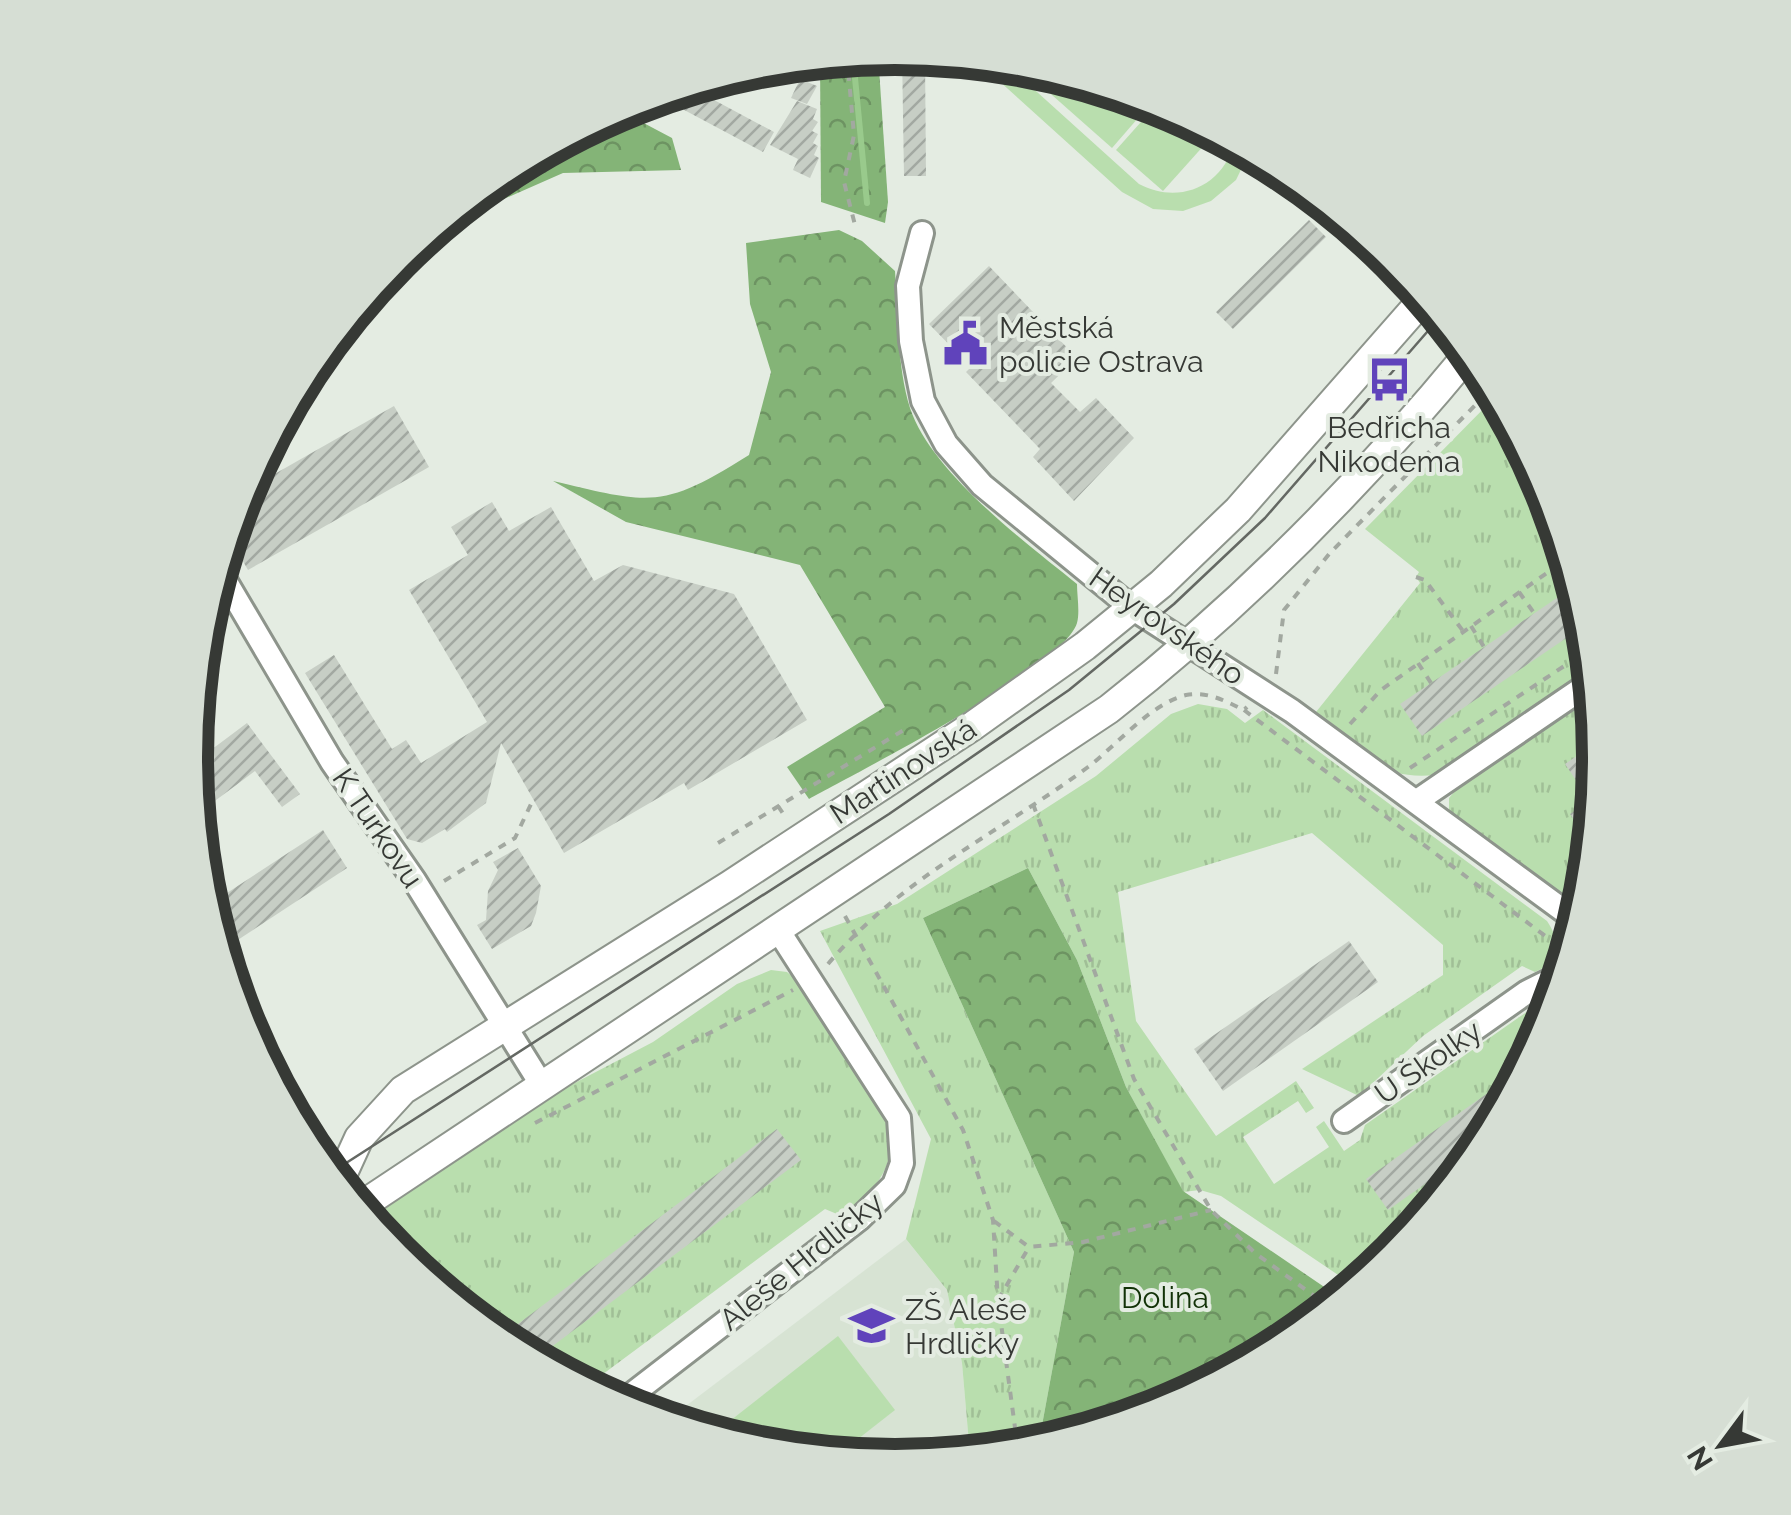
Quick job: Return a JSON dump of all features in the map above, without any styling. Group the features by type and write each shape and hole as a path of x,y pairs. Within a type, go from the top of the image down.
{"street":[{"name":"Heyrovského","path":"922,233 908,286 922,401 946,444 982,485 1132,608 1292,711 1565,912"},
{"name":"Martinovská","path":"345,1169 355,1145 384,1106 1037,682 1132,608 1260,487 1415,308"},
{"path":"370,1200 1079,732 1190,644 1323,517 1459,364"},
{"name":"K Turkovu","path":"229,587 332,762 422,894 541,1084"},
{"path":"1417,800 1579,690"},
{"name":"Aleše Hrdličky","path":"633,1393 859,1219 894,1185 902,1163 899,1118 778,930"},
{"name":"U Školky","path":"1344,1121 1545,983"}],"path":[{"path":"848,71 854,135 844,182 856,229"},
{"path":"1348,727 1381,690 1556,566"},
{"path":"1416,577 1426,580 1463,631"},
{"path":"1519,592 1534,614"},
{"path":"1471,626 1484,647"},
{"path":"1408,769 1576,659"},
{"path":"1418,663 1431,683"},
{"path":"1244,710 1557,945"},
{"path":"718,842 907,728"},
{"path":"422,894 515,838 532,804"},
{"path":"1033,804 1134,1078 1212,1210 1255,1253 1318,1299"},
{"path":"778,806 799,838"},
{"path":"834,894 964,1130 993,1220 998,1302 1016,1434"},
{"path":"993,1220 1029,1247 1082,1242 1164,1225 1212,1210"},
{"path":"998,1302 1029,1247"}],"shaded area":[{"name":"ZŠ Aleše Hrdličky","path":"906,1239 947,1290 962,1363 969,1441 851,1444 761,1432 680,1410"}],"green space":[{"path":"879,70 888,202 885,223 821,202 820,74"},
{"path":"995,78 1027,82 1139,184 1154,190 1169,193 1197,188 1220,171 1229,156 1243,165 1236,180 1211,201 1183,211 1153,209 1122,192"},
{"path":"1041,86 1141,115 1112,148"},
{"path":"1145,117 1205,144 1163,191 1116,150"},
{"path":"638,120 672,138 681,170 563,173 482,209 552,162"},
{"path":"839,230 862,241 895,271 903,375 910,408 921,432 982,505 1077,584 1078,614 1077,623 1064,642 999,691 809,799 787,767 885,707 800,565 626,522 553,481 612,494 655,497 695,486 749,455 771,372 750,304 746,243"},
{"path":"1486,406 1512,453 1547,537 1570,623 1578,679 1435,775 1417,776 1386,769 1346,745 1319,725 1316,712 1420,583 1416,577 1419,572 1365,529"},
{"path":"1198,704 1227,709 1245,723 1263,710 1547,921 1557,946 1553,959 1544,968 1535,972 1522,966 1423,1036 1359,1096 1302,1069 1443,975 1443,945 1312,833 1118,892 1136,1021 1216,1136 1296,1081 1314,1108 1306,1113 1298,1101 1243,1137 1274,1184 1329,1147 1316,1127 1324,1121 1344,1151 1360,1140 1365,1125 1537,1005 1491,1101 1441,1176 1382,1244 1343,1279 1221,1196 1200,1190 1183,1192 1126,1087 1077,960 1028,868 923,918 1074,1252 1041,1429 969,1441 962,1363 947,1290 906,1239 931,1139 820,931 897,904 1096,776 1171,714"},
{"path":"1581,705 1582,802 1567,905 1449,816 1449,798 1460,785"},
{"name":"Dolina","path":"1028,868 1077,960 1126,1087 1183,1191 1329,1290 1277,1329 1200,1374 1116,1409 1041,1429 1074,1252 923,918"},
{"path":"771,970 787,972 799,982 886,1118 891,1148 888,1162 875,1185 844,1217 825,1209 598,1377 552,1353 477,1303 409,1244 376,1207 550,1096 653,1042 737,984"},
{"path":"838,1336 895,1410 852,1444 726,1424"}],"building":[{"path":"902,70 925,71 926,176 904,176"},
{"path":"800,79 817,86 807,104 791,98"},
{"path":"707,96 774,132 763,152 676,106"},
{"path":"797,101 817,109 813,119 818,122 812,131 818,134 813,143 818,146 814,155 819,158 810,178 793,170 798,159 770,145"},
{"path":"1309,220 1326,237 1233,329 1216,312"},
{"path":"989,266 1077,358 1051,383 1080,412 1096,398 1134,438 1074,501 1033,457 1040,449 966,372 971,367 929,324"},
{"path":"394,406 429,467 248,570 239,554 267,478"},
{"path":"492,502 509,531 551,507 594,581 623,565 734,594 807,720 688,790 684,783 564,853 501,743 486,803 447,832 445,829 422,843 407,839 305,673 334,655 392,749 406,740 421,763 487,722 409,590 468,555 451,527"},
{"path":"1563,594 1572,634 1422,736 1400,704"},
{"path":"247,723 300,794 282,807 255,771 209,805 208,752"},
{"path":"1583,752 1582,790 1565,764"},
{"path":"1581,807 1579,827 1570,814"},
{"path":"323,830 347,868 233,943 222,896"},
{"path":"518,848 541,886 536,913 531,926 492,949 477,925 486,920 488,891 498,870 493,862"},
{"path":"1349,941 1378,982 1223,1091 1194,1049"},
{"path":"1500,1084 1445,1170 1388,1210 1366,1179"},
{"path":"777,1129 801,1160 547,1350 513,1328"}],"waterway":[{"path":"854,71 867,203"}],"tram line":[{"path":"342,1165 889,814 1069,690 1174,604 1265,518 1431,327"}],"place":[{"name":"Městská policie Ostrava","path":"966,344"},
{"name":"Bedřicha Nikodema","path":"1389,380"},
{"name":"ZŠ Aleše Hrdličky","path":"872,1326"}]}
